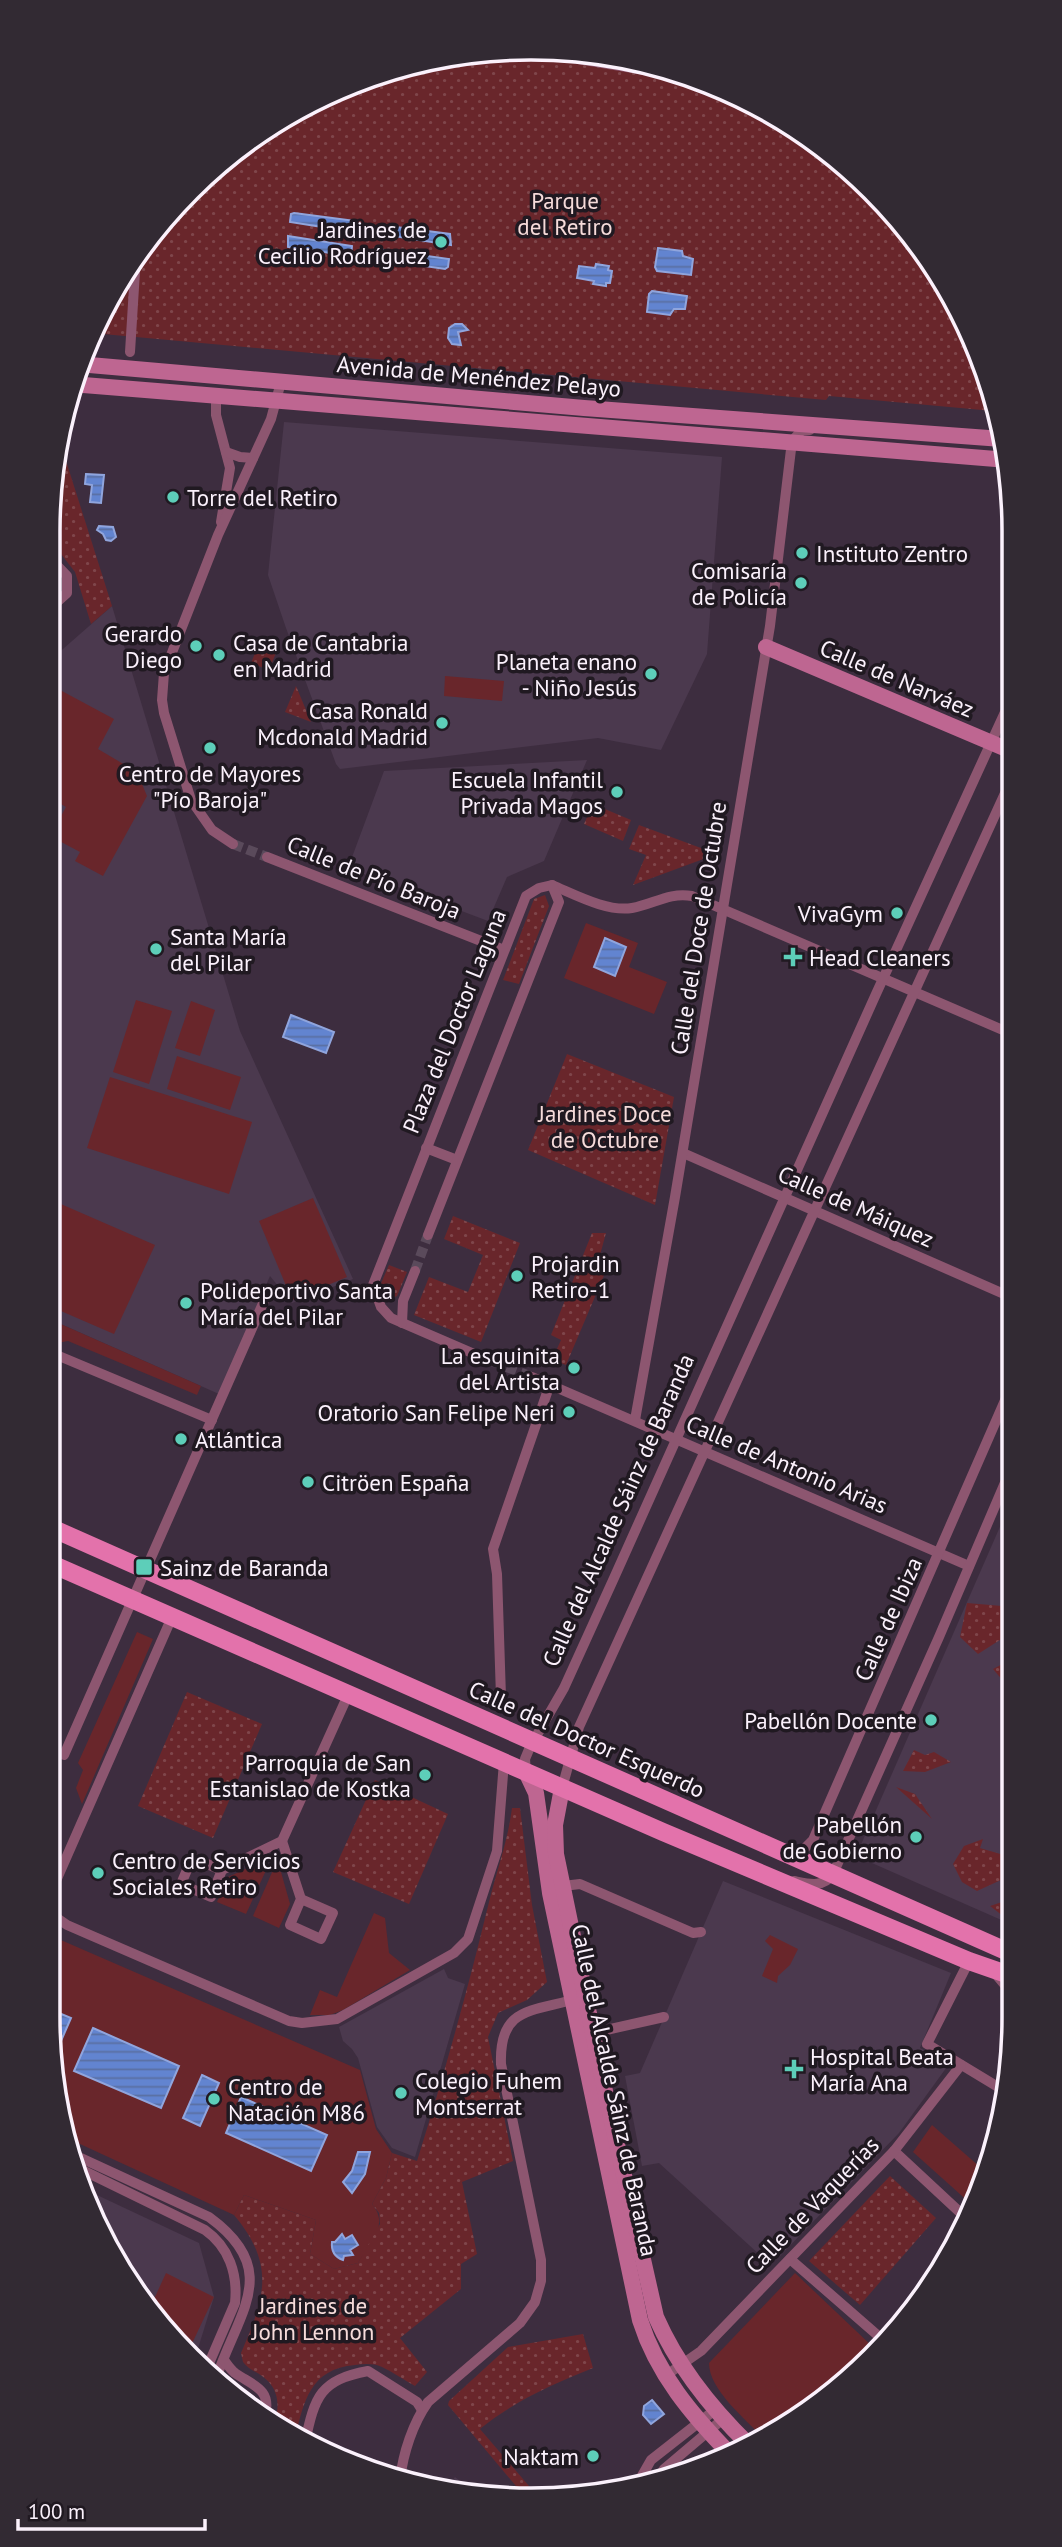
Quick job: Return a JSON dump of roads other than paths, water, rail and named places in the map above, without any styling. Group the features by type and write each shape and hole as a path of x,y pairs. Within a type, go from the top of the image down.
{"main road":[{"name":"Avenida de Menéndez Pelayo","path":"90,365 584,408 993,438"},
{"name":"Avenida de Menéndez Pelayo","path":"83,385 996,459"},
{"name":"Calle de Narváez","path":"766,647 1002,747"},
{"name":"Calle del Doctor Esquerdo","path":"60,1532 1002,1948"},
{"path":"60,1568 562,1788 1002,1973"},
{"path":"348,1695 362,1665"},
{"name":"Calle del Alcalde Sáinz de Baranda","path":"526,1772 536,1793 545,1861 579,1997 593,2033 656,2318 683,2365 719,2414 742,2438"},
{"name":"Calle del Alcalde Sáinz de Baranda","path":"562,1788 554,1832 579,1997 640,2320 646,2340 665,2376 702,2427 723,2447"}],"street":[{"path":"130,352 135,276"},
{"path":"233,844 212,830 191,800 162,700 164,673 218,535 278,399 281,382"},
{"path":"216,395 214,407 230,468 218,535"},
{"name":"Avenida de Menéndez Pelayo","path":"792,441 802,430 863,432 876,429"},
{"name":"Calle del Doce de Octubre","path":"635,1420 683,1153 766,647 792,441"},
{"path":"226,452 253,458"},
{"path":"60,569 67,576 67,593 60,599"},
{"name":"Calle del Alcalde Sáinz de Baranda","path":"526,1772 525,1759 564,1688 1002,719"},
{"name":"Calle del Alcalde Sáinz de Baranda","path":"562,1788 585,1715 1002,800"},
{"name":"Calle de Pío Baroja","path":"267,857 504,950"},
{"path":"552,885 620,909 682,894 708,901 722,910 1002,1030"},
{"path":"428,1235 559,902 552,885"},
{"name":"Plaza del Doctor Laguna","path":"402,1323 391,1318 381,1307 373,1285 526,896 552,885"},
{"path":"426,1148 457,1160"},
{"name":"Calle de Máiquez","path":"683,1153 1002,1293"},
{"path":"415,1270 403,1301 402,1323 479,1356"},
{"path":"60,1753 64,1755 268,1292"},
{"path":"60,1356 212,1420"},
{"name":"Calle de Antonio Arias","path":"532,1377 969,1566"},
{"path":"501,1697 493,1549 550,1384"},
{"name":"Calle de Ibiza","path":"784,1853 798,1852 809,1846 813,1840 1002,1408"},
{"path":"767,1876 818,1884 833,1874 1002,1490"},
{"path":"60,1872 172,1617"},
{"path":"222,1870 282,1841 348,1695"},
{"path":"60,1921 289,2021 302,2024 338,2019 454,1953 468,1939 497,1851 504,1762"},
{"path":"282,1841 301,1899"},
{"name":"Calle del Alcalde Sáinz de Baranda","path":"563,1886 580,1884 693,1933 701,1933"},
{"path":"969,1961 927,2044 997,2086"},
{"path":"992,1970 1002,1982"},
{"path":"402,2469 422,2410 449,2382 520,2323 535,2302 541,2281 541,2260 501,2064 502,2037 512,2020 522,2014 579,1997"},
{"name":"Calle del Alcalde Sáinz de Baranda","path":"593,2033 664,2017"},
{"name":"Calle de Vaquerías","path":"683,2365 701,2351 894,2151 961,2065"},
{"path":"894,2151 960,2212"},
{"path":"82,2159 209,2217 228,2231 241,2247 248,2266 247,2306 217,2367"},
{"path":"86,2172 205,2230 222,2245 234,2273 235,2303 216,2366"},
{"path":"790,2259 877,2335"},
{"path":"223,2360 233,2372 258,2386 267,2400 266,2406"},
{"path":"665,2376 683,2365"},
{"path":"308,2431 322,2393 333,2380 346,2375 368,2371 417,2402 422,2410"},
{"path":"222,2372 233,2372"},
{"path":"683,2434 686,2406"},
{"path":"644,2473 652,2460 683,2434 702,2427 719,2414"},
{"path":"667,2467 689,2449 702,2427"},
{"path":"689,2449 708,2443 719,2448"}],"water":[{"path":"291,214 356,221 354,232 290,222"},
{"path":"388,226 450,234 451,245 387,235"},
{"path":"288,236 352,246 351,256 288,247"},
{"path":"658,248 682,251 683,256 693,259 691,275 657,271 655,267"},
{"path":"384,250 449,259 448,267 445,269 383,260"},
{"path":"596,264 609,266 608,270 612,271 610,283 606,283 606,286 577,278 579,266 595,268"},
{"path":"652,291 687,296 685,309 674,309 670,315 647,312 649,294"},
{"path":"462,324 468,330 458,332 461,345 452,344 448,338 449,328"},
{"path":"86,474 104,475 101,503 90,502 92,485 85,484"},
{"path":"99,526 113,527 116,537 111,541 106,540 97,530"},
{"path":"605,938 626,947 615,976 594,967"},
{"path":"291,1015 334,1032 326,1053 283,1037"},
{"path":"60,2013 71,2018 61,2041"},
{"path":"93,2028 179,2066 161,2108 74,2071"},
{"path":"202,2075 219,2083 200,2126 183,2118"},
{"path":"241,2097 327,2135 311,2171 226,2133"},
{"path":"358,2152 370,2152 365,2174 352,2193 343,2182 352,2171"},
{"path":"342,2234 345,2239 352,2235 358,2245 350,2250 353,2255 344,2256 343,2260 334,2253 332,2245"},
{"path":"652,2400 664,2414 651,2424 643,2415 644,2406"}],"tunnel":[{"path":"233,844 267,857"},
{"path":"415,1271 428,1235"},
{"path":"479,1356 532,1377"}],"place":[{"name":"Jardines de Cecilio Rodríguez","path":"441,242"},
{"name":"Torre del Retiro","path":"173,497"},
{"name":"Instituto Zentro","path":"802,553"},
{"name":"Comisaría de Policía","path":"801,583"},
{"name":"Gerardo Diego","path":"196,646"},
{"name":"Casa de Cantabria en Madrid","path":"219,655"},
{"name":"Planeta enano - Niño Jesús","path":"651,674"},
{"name":"Casa Ronald Mcdonald Madrid","path":"442,723"},
{"name":"Centro de Mayores \"Pío Baroja\"","path":"210,748"},
{"name":"Escuela Infantil Privada Magos","path":"617,792"},
{"name":"VivaGym","path":"897,913"},
{"name":"Santa María del Pilar","path":"156,949"},
{"name":"Head Cleaners","path":"793,957"},
{"name":"Projardin Retiro-1","path":"517,1276"},
{"name":"Polideportivo Santa María del Pilar","path":"186,1303"},
{"name":"La esquinita del Artista","path":"574,1368"},
{"name":"Oratorio San Felipe Neri","path":"569,1412"},
{"name":"Atlántica","path":"181,1439"},
{"name":"Citröen España","path":"308,1482"},
{"name":"Sainz de Baranda","path":"144,1567"},
{"name":"Pabellón Docente","path":"931,1720"},
{"name":"Parroquia de San Estanislao de Kostka","path":"425,1775"},
{"name":"Pabellón de Gobierno","path":"916,1837"},
{"name":"Centro de Servicios Sociales Retiro","path":"98,1873"},
{"name":"Hospital Beata María Ana","path":"794,2069"},
{"name":"Colegio Fuhem Montserrat","path":"401,2093"},
{"name":"Centro de Natación M86","path":"214,2099"},
{"name":"Naktam","path":"593,2456"}],"park label":[{"name":"Parque del Retiro","path":"565,213"},
{"name":"Jardines Doce de Octubre","path":"605,1126"},
{"name":"Jardines de John Lennon","path":"313,2318"}]}
